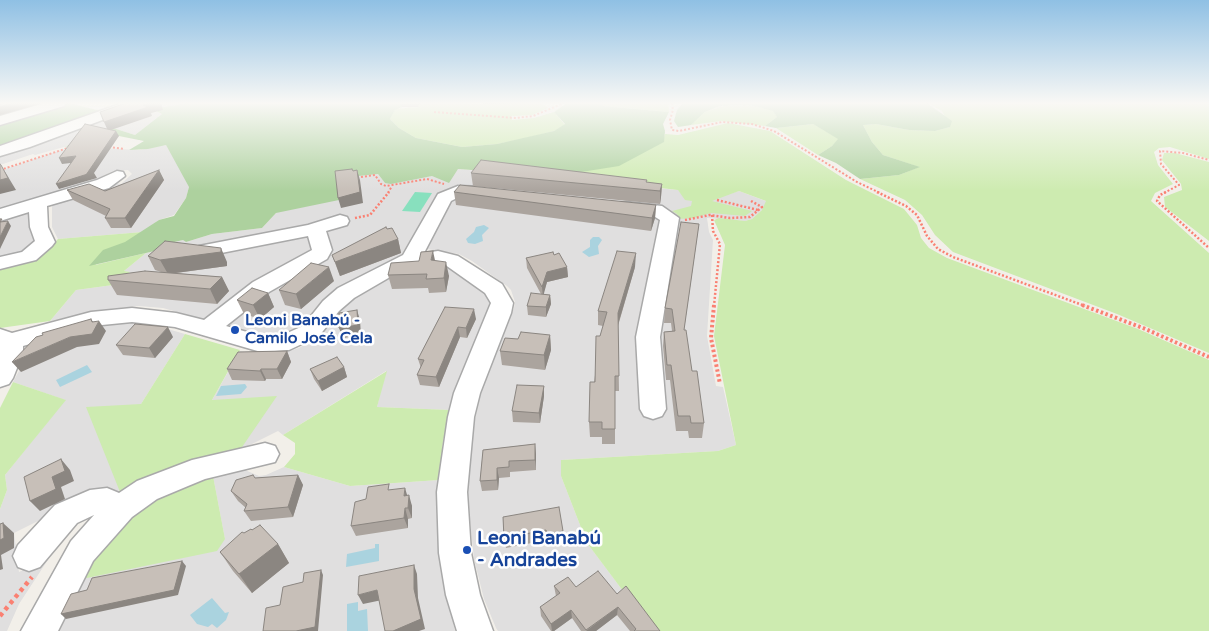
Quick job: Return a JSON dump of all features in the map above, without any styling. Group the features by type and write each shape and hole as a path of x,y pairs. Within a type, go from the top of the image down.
{"street":[{"path":"0,151 56,132"},
{"path":"0,215 103,184 117,176"},
{"path":"411,259 444,198 452,194 474,190 503,194"},
{"path":"0,263 30,256 45,242 38,227 38,203"},
{"path":"608,205 656,210 666,214 670,220 648,337 652,409"},
{"path":"206,250 310,230 340,222"},
{"path":"208,329 261,287 320,255 322,250 318,234 310,230"},
{"path":"0,378 11,354 5,339 109,316 151,315 261,344 289,342 311,331 331,306 346,293 411,259 438,257 451,260 494,289 502,303 500,313 465,401 455,458 452,492 456,553 463,595 475,631"},
{"path":"39,631 82,551 121,508 147,490 202,468 265,454"},
{"path":"33,563 66,514 90,503 107,501 121,508"}],"path":[{"path":"776,132 857,182 906,206 916,214 927,236 938,249 953,257 1143,328 1209,357"},
{"path":"0,170 44,154 78,146"},
{"path":"104,146 124,149"},
{"path":"1209,160 1183,153 1160,150 1161,164 1178,185 1160,195 1157,201 1209,248"},
{"path":"361,177 376,175 381,184 392,186 428,179 436,180 444,184 452,194"},
{"path":"340,222 370,215 384,200 392,186"},
{"path":"717,200 758,210"},
{"path":"670,220 696,219 712,215 750,217 762,207 760,204 751,201"},
{"path":"712,215 713,231 720,244 711,338 720,384"},
{"path":"0,616 33,563"}],"shaded area":[{"path":"60,132 102,132 64,147 33,154 0,165 0,154"},
{"path":"166,145 187,180 189,187 186,198 174,215 159,220 143,232 58,239 52,227 52,205 114,183 121,184 132,174 128,170 113,171 98,181 0,211 0,171 61,150 80,147 139,150"},
{"path":"458,169 678,190 692,201 692,206 739,191 792,211 762,210 752,219 745,221 707,218 709,232 713,240 707,336 716,386 723,387 736,445 718,451 561,460 561,476 587,543 653,631 498,631 496,628 484,599 474,559 466,482 469,449 482,385 515,302 511,290 507,286 459,254 427,249 428,244 409,242 401,255 337,289 317,307 305,325 292,333 264,337 228,326 235,320 216,315 209,321 163,308 139,306 110,309 50,321 76,290 113,285 130,272 124,271 146,253 183,240 186,242 212,234 262,228 276,213 339,178 378,174 385,183 432,176 441,178"},
{"path":"25,213 31,215 32,235 36,241 31,250 0,259 0,218"},
{"path":"422,262 449,266 489,297 493,305 450,410 377,407 386,371 283,435 278,431 240,450 212,400 240,351 279,354 299,348 321,335 346,303 371,286"},
{"path":"147,323 185,334 141,404 122,497 80,500 14,533 19,572 25,569 34,570 49,549 55,549 19,604 7,631 0,631 0,509 7,490 5,475 65,400 13,382 26,358 100,325"},
{"path":"284,467 350,486 439,480 437,514 442,571 455,631 56,631 82,579 225,539 213,476 245,470 259,476"}],"green space":[{"path":"0,132 47,132 0,149"},
{"path":"102,132 127,132 135,135 138,132 407,132 416,138 462,147 497,144 548,132 665,132 664,142 619,166 556,176 458,169 449,183 432,176 391,184 385,183 378,174 339,178 339,200 276,213 262,228 212,234 186,242 183,240 170,243 159,250 89,266 103,250 125,242 159,220 174,216 186,198 189,187 166,145 148,149 129,150 144,141 119,136 64,147"},
{"path":"407,132 548,132 497,144 462,147 416,138"},
{"path":"689,132 772,132 846,180 904,209 917,225 921,238 929,248 947,258 1138,329 1209,360 1209,631 653,631 587,543 561,476 561,460 718,451 736,445 714,336 725,245 714,220 719,218 745,221 752,219 762,210 766,201 739,191 712,201 752,211 745,216 711,213 693,218 679,219 677,214 672,211 691,206 692,201 685,200 678,190 556,176 663,142 665,134 678,135"},
{"path":"783,132 828,132 839,139 818,155"},
{"path":"827,132 867,132 883,155 920,167 899,175 860,179 836,163 818,155 832,146 838,139"},
{"path":"867,132 1209,132 1209,159 1170,147 1159,148 1154,152 1158,165 1173,184 1155,193 1151,201 1209,253 1209,353 1117,314 953,252 935,235 922,215 905,200 860,179 899,175 919,167 883,155"},
{"path":"1164,153 1175,153 1209,162 1209,241 1165,207 1164,197 1182,190 1181,184 1162,160"},
{"path":"415,192 432,193 420,212 402,211"},
{"path":"143,232 95,265 146,253 124,271 130,272 113,285 76,290 50,321 0,328 0,268 43,254 58,239"},
{"path":"185,334 240,350 212,400 277,396 240,450 122,497 86,407 141,404"},
{"path":"387,371 377,407 450,410 443,441 439,480 350,486 284,467 295,454 295,443 283,435"},
{"path":"13,382 66,400 5,475 7,490 0,509 0,408"},
{"path":"213,476 225,539 217,551 82,579 95,553 112,531 170,490"}],"water":[{"path":"484,225 489,228 482,235 483,241 475,244 468,243 466,239 474,232 476,227"},
{"path":"593,237 599,237 602,240 598,246 599,254 589,257 582,252 590,247 590,240"},
{"path":"87,365 92,372 60,387 56,380"},
{"path":"245,384 247,387 241,394 216,396 221,386"},
{"path":"375,544 379,544 379,561 346,567 347,554 375,548"},
{"path":"212,598 225,613 229,612 226,620 217,628 212,624 208,627 197,624 190,615"},
{"path":"358,602 358,611 367,609 368,631 347,631 347,604"}],"building":[{"path":"79,132 115,132 86,174 56,184 76,156 59,158"},
{"path":"481,160 647,180 646,182 662,184 660,191 471,173"},
{"path":"1,165 8,178 0,180"},
{"path":"352,169 353,171 357,170 360,192 338,198 335,171"},
{"path":"159,170 125,218 105,218 110,209 67,190 89,184 105,191"},
{"path":"460,185 656,205 652,218 454,192"},
{"path":"8,221 0,237 0,222"},
{"path":"681,222 699,224 684,330 686,330 692,371 697,371 704,423 691,423 690,416 678,416 671,365 667,365 664,332 675,331 672,309 665,308"},
{"path":"386,227 387,229 392,228 398,239 335,262 332,255"},
{"path":"165,241 221,248 221,252 160,260 148,256"},
{"path":"433,251 431,260 446,262 444,278 426,279 427,274 388,275 391,263 419,261 421,252"},
{"path":"617,251 636,253 618,313 619,376 615,376 615,429 602,429 602,422 589,422 590,382 595,382 596,336 600,336 607,312 598,311"},
{"path":"553,252 554,255 559,253 567,267 547,272 542,287 526,258"},
{"path":"311,263 329,267 296,294 279,290"},
{"path":"145,271 222,277 210,289 108,280 108,276"},
{"path":"252,288 268,293 253,305 237,300"},
{"path":"531,293 550,295 546,307 527,306"},
{"path":"445,307 474,309 466,328 458,327 436,377 417,375 424,360 418,359"},
{"path":"357,310 358,325 339,328 339,313"},
{"path":"91,319 92,322 99,321 92,334 70,337 12,362 36,337 43,335 42,333"},
{"path":"135,324 168,327 149,348 116,345"},
{"path":"521,332 550,335 544,355 500,351 505,338 518,339"},
{"path":"287,351 277,369 261,369 260,371 227,369 238,352"},
{"path":"337,357 344,367 318,381 310,369"},
{"path":"517,385 544,386 539,413 512,411"},
{"path":"535,444 535,460 509,461 509,467 497,468 497,480 480,481 483,450"},
{"path":"61,459 65,471 52,477 56,489 30,501 24,477"},
{"path":"253,475 255,478 298,475 288,507 244,511 247,504 231,491 236,480"},
{"path":"389,484 388,490 405,488 404,496 409,495 408,508 405,508 404,518 351,526 355,502 366,499 368,487"},
{"path":"559,507 563,531 547,534 546,530 504,538 503,517"},
{"path":"3,523 4,538 0,540 0,524"},
{"path":"260,525 278,544 239,574 220,552 242,532 252,530"},
{"path":"182,561 174,590 61,614 71,594 87,590 92,578"},
{"path":"414,565 414,589 421,619 393,631 385,631 377,590 358,595 359,576"},
{"path":"321,570 315,627 296,631 263,631 266,608 280,605 283,587 303,582 304,573"},
{"path":"598,571 617,594 626,586 660,631 634,631 636,629 618,607 586,630 571,610 551,624 540,607 560,593 554,586 568,577 576,587"}],"place":[{"name":"Leoni Banabú - Camilo José Cela","path":"235,330"},
{"name":"Leoni Banabú - Andrades","path":"467,550"}]}
